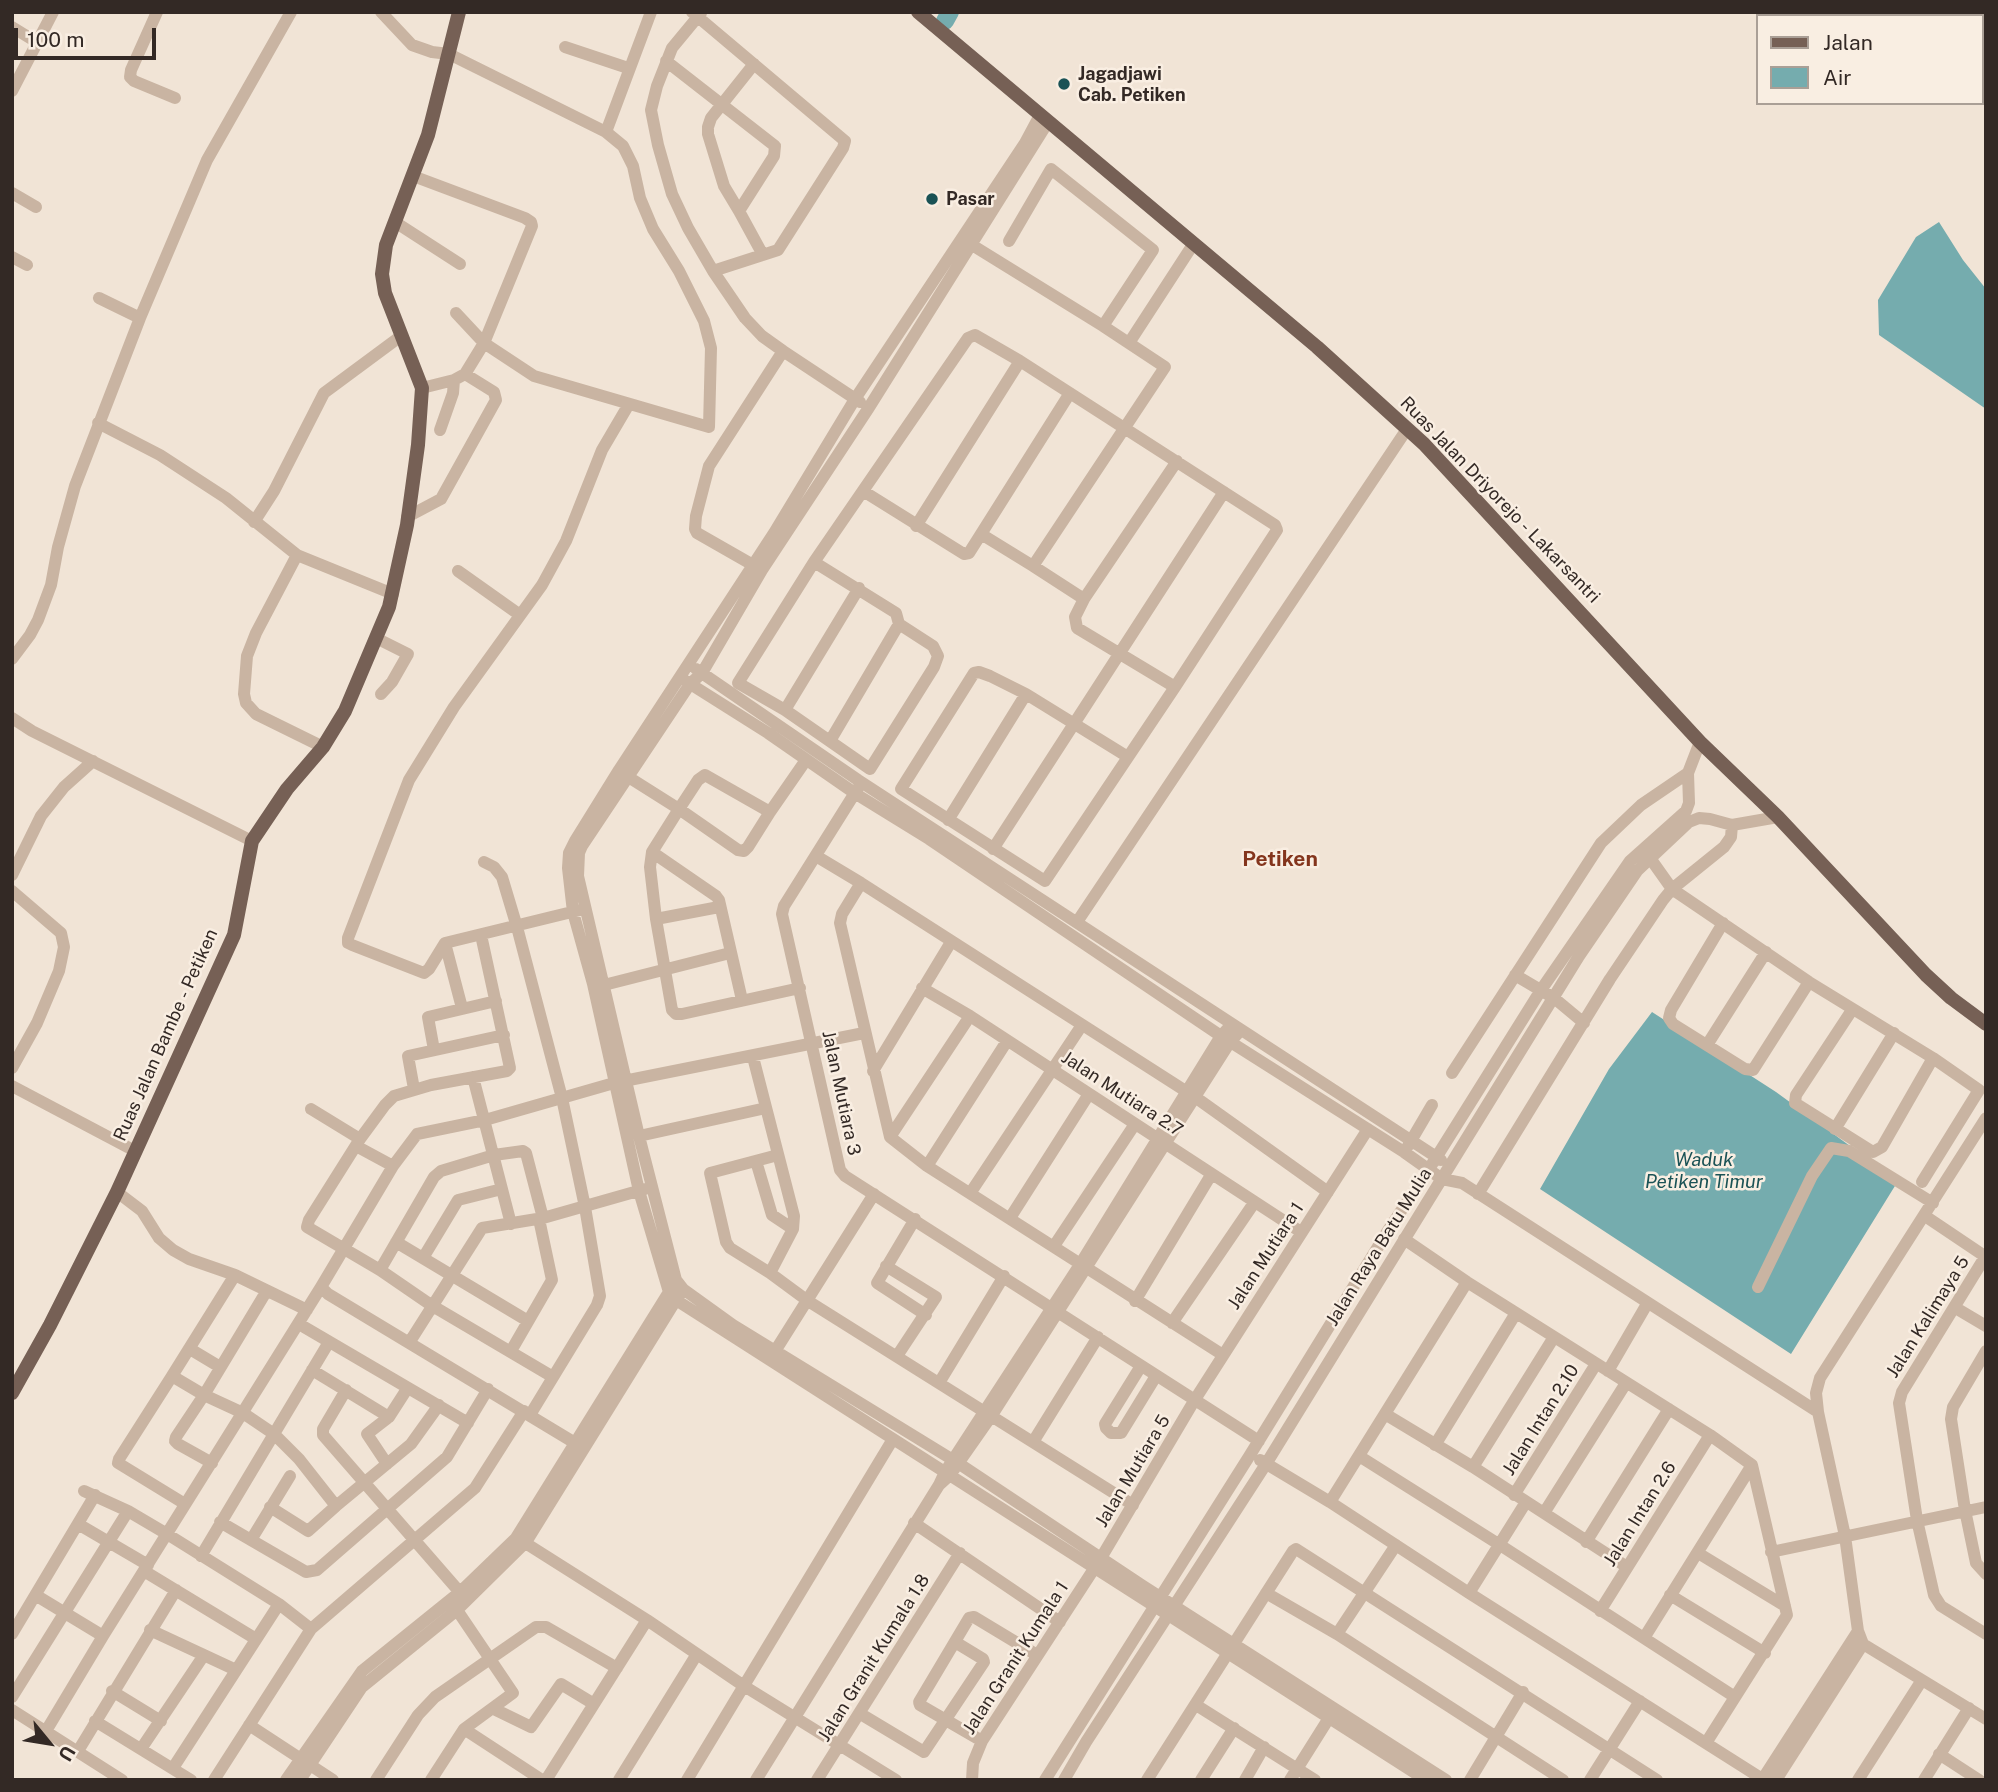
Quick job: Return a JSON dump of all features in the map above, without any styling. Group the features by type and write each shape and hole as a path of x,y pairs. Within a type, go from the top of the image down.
{"main road":[{"name":"Ruas Jalan Bambe - Petiken","path":"12,1393 50,1325 117,1192 234,935 252,841 287,789 323,747 345,711 393,594 418,445 422,388 385,293 382,274 386,245 428,135 459,12"},
{"name":"Ruas Jalan Driyorejo - Lakarsantri","path":"918,12 1317,347 1407,429 1466,487 1700,742 1778,817 1926,975 1986,1024"}],"street":[{"path":"12,91 53,12"},
{"path":"157,12 131,70 131,77 134,81 175,98"},
{"path":"12,659 30,635 51,585 58,547 75,486 98,423 207,160 290,12"},
{"path":"381,12 412,45 449,54 606,132 620,142 631,161 640,198 653,229 679,271 704,321 711,348 709,427"},
{"path":"606,132 651,12"},
{"path":"713,271 774,252 780,247 845,141 697,14 666,61 652,110 657,145 672,194 713,271 745,318 762,336 868,408"},
{"path":"12,27 38,43"},
{"path":"565,47 628,68"},
{"path":"666,61 776,149 739,211"},
{"path":"754,64 710,118 708,134 724,186 763,255"},
{"path":"778,536 868,408 972,245 1044,118"},
{"path":"1044,118 855,399 758,568 688,665 685,681 569,853 568,868 599,984 645,1189 676,1290 893,1439 1156,1601 1167,1616 1231,1649 1446,1780"},
{"path":"1009,241 1051,169 1153,250 1103,327"},
{"path":"413,176 531,222 531,230 484,343 460,377 440,430"},
{"path":"12,193 36,207"},
{"path":"395,222 460,264"},
{"path":"1129,343 1194,243"},
{"path":"972,245 1165,367 1033,566"},
{"path":"12,257 27,265"},
{"path":"99,298 140,318"},
{"path":"456,313 484,343 534,376 729,434"},
{"path":"899,625 933,646 938,656 934,667 870,769 785,710 738,683 814,562 968,338 975,335 1177,461 1275,525 1277,530 1175,687 1045,881 901,789 974,673 979,672 1026,694 1128,757"},
{"path":"254,522 274,491 324,393 401,336"},
{"path":"758,568 697,533 694,526 706,474 783,351"},
{"path":"916,526 1020,361"},
{"path":"407,517 440,499 496,400 494,392 460,377 422,388"},
{"path":"863,491 916,526 964,554 969,553 1070,393"},
{"path":"579,911 445,943 424,973 348,943 409,780 432,740 542,585 566,541 602,450 629,404"},
{"path":"98,423 160,455 226,498 297,555 393,594"},
{"path":"1077,922 1407,429"},
{"path":"1175,687 1077,628 1075,618 1084,599 1177,461"},
{"path":"993,849 1224,492"},
{"path":"981,534 1084,599"},
{"path":"297,555 256,633 247,656 244,694 246,703 257,714 323,747"},
{"path":"814,562 896,612 899,625 830,741"},
{"path":"685,681 702,673 758,568"},
{"path":"458,571 520,615"},
{"path":"785,710 859,589"},
{"path":"376,638 408,654 392,682 381,694"},
{"path":"688,665 929,839 1225,1039 1368,1129 1436,1157 1450,1166 1462,1183 1478,1194 1818,1412"},
{"path":"685,681 806,760 859,788 1077,922 1237,1027 1408,1147 1442,1179 1462,1183"},
{"path":"948,820 1026,694"},
{"path":"12,718 32,731 252,841"},
{"path":"1047,1779 1541,990 1630,862 1686,811 1689,803 1688,773 1700,742"},
{"path":"623,773 738,850 744,851 806,760"},
{"path":"12,875 41,816 64,787 93,761"},
{"path":"1452,1073 1601,843 1641,805 1688,773"},
{"path":"770,812 707,775 698,780 652,852 650,867 663,970 672,1010 676,1014 800,988"},
{"name":"Jalan Mutiara 3","path":"859,788 782,910 840,1170 1259,1441"},
{"name":"Jalan Raya Batu Mulia","path":"1064,1780 1266,1464 1579,956 1637,871 1689,822 1699,818 1710,818 1732,825 1778,817"},
{"path":"1478,1194 1611,979 1672,889 1724,847 1732,834 1732,825"},
{"path":"652,852 716,896 742,1000"},
{"path":"816,856 1191,1095 1328,1192"},
{"path":"1650,858 1672,889 1852,1010 1894,1033 1979,1090 1922,1182"},
{"path":"214,1780 312,1629 478,1485 553,1377 599,1301 585,1207 562,1098 502,877 494,867 484,862"},
{"path":"861,883 842,914 840,923 890,1138 928,1166 1084,1265 1135,1301 1223,1355"},
{"path":"12,891 61,933 64,947 59,971 37,1023 12,1068"},
{"path":"656,919 719,907"},
{"path":"1723,923 1669,1015 1673,1024 1745,1069 1754,1070 1810,982"},
{"path":"481,935 510,1068 507,1071 414,1089 389,1101 358,1143 307,1223 310,1230 553,1377"},
{"path":"873,1071 951,942"},
{"path":"445,943 462,1008"},
{"path":"1707,1045 1766,952"},
{"path":"599,984 730,953"},
{"path":"1515,975 1554,998 1584,1023"},
{"name":"Jalan Mutiara 2.7","path":"922,988 1053,1069 1301,1232"},
{"path":"434,1050 428,1017 496,1001"},
{"path":"1852,1010 1795,1098 1797,1105 1873,1152 1878,1151 1933,1058"},
{"path":"890,1138 970,1016"},
{"path":"971,1192 1082,1025"},
{"path":"755,1780 914,1523 989,1413 1225,1039 1237,1027"},
{"path":"46,1731 299,1324 393,1166 417,1134 485,1119 620,1082 864,1033"},
{"path":"1835,1129 1894,1033"},
{"path":"414,1089 408,1056 504,1035"},
{"path":"928,1166 1007,1041"},
{"path":"752,1056 792,1208 793,1229 770,1273"},
{"path":"473,1077 511,1224"},
{"path":"620,1082 639,1136 645,1189"},
{"path":"12,1086 135,1151"},
{"path":"1010,1218 1089,1094"},
{"path":"1408,1147 1433,1105"},
{"path":"639,1136 766,1108"},
{"path":"311,1109 393,1166"},
{"path":"1986,1118 1816,1387 1818,1412 1845,1536 1858,1631 1863,1644 1986,1719"},
{"path":"1054,1246 1135,1124"},
{"name":"Jalan Mutiara 1","path":"1194,1401 1368,1129"},
{"path":"1758,1287 1812,1176 1831,1148 1849,1151 1933,1202"},
{"path":"380,1270 437,1173 494,1155 523,1151 526,1153 541,1218 552,1280 511,1351"},
{"path":"778,1155 710,1173 709,1178 726,1242 739,1255 1133,1505"},
{"path":"756,1161 772,1215 793,1229"},
{"path":"1135,1301 1211,1175"},
{"path":"423,1258 458,1200 502,1189"},
{"path":"409,1343 482,1228 541,1218 645,1189"},
{"path":"117,1192 142,1211 159,1238 173,1250 189,1259 235,1275 307,1310"},
{"path":"773,1355 874,1194"},
{"path":"1172,1323 1254,1203"},
{"path":"1925,1216 1985,1257"},
{"path":"915,1219 877,1283 926,1315"},
{"path":"1404,1239 1467,1282 1670,1409 1752,1465 1786,1619 1706,1743"},
{"path":"396,1242 528,1321"},
{"name":"Jalan Kalimaya 5","path":"1985,1257 1899,1400 1917,1520 1934,1595 1941,1606 1986,1634"},
{"path":"886,1266 936,1297 897,1356"},
{"path":"185,1504 118,1463 235,1275"},
{"path":"939,1383 1004,1276"},
{"path":"1331,1502 1467,1282"},
{"path":"321,1287 328,1294 580,1446"},
{"path":"286,1780 305,1761 362,1671 461,1600 521,1540 676,1290"},
{"path":"212,1463 175,1441 267,1292"},
{"path":"1608,1371 1647,1304"},
{"path":"1954,1307 1986,1325"},
{"path":"1435,1445 1516,1313"},
{"path":"299,1324 468,1423"},
{"path":"1033,1442 1098,1337"},
{"path":"1473,1467 1554,1337"},
{"path":"201,1556 329,1342"},
{"path":"190,1349 219,1367"},
{"path":"1986,1351 1953,1407 1951,1419 1976,1563 1986,1574"},
{"path":"773,1355 955,1462 1097,1563"},
{"name":"Jalan Intan 2.10","path":"1469,1593 1500,1545 1520,1498 1596,1364"},
{"path":"1141,1366 1105,1424 1111,1433 1121,1433 1156,1376"},
{"path":"312,1370 389,1417"},
{"path":"172,1376 243,1413 274,1434 299,1459 336,1506"},
{"path":"1544,1513 1626,1383"},
{"path":"387,1464 367,1434 389,1417 407,1389"},
{"path":"220,1522 309,1572 317,1570 447,1457 488,1389"},
{"path":"346,1390 323,1434 415,1541 461,1600 491,1658 513,1693 464,1729 431,1780"},
{"name":"Jalan Mutiara 5","path":"1097,1563 1194,1401"},
{"path":"270,1507 308,1531 418,1437 439,1405"},
{"path":"1586,1542 1670,1409"},
{"path":"1385,1414 1473,1467 1627,1567"},
{"name":"Jalan Intan 2.6","path":"1600,1611 1710,1435"},
{"path":"687,1780 893,1439"},
{"path":"1250,1455 1331,1502 1469,1593 1766,1779"},
{"path":"1359,1457 1735,1697"},
{"path":"1644,1638 1752,1465"},
{"path":"251,1540 289,1476"},
{"path":"12,1634 78,1524 90,1493 167,1534 279,1604 312,1629"},
{"path":"1771,1552 1986,1507"},
{"path":"12,1697 106,1542 128,1511"},
{"path":"914,1523 1060,1622"},
{"path":"78,1524 176,1590 256,1639"},
{"path":"521,1540 744,1686 896,1780"},
{"path":"1337,1634 1396,1545"},
{"path":"1147,1780 1296,1549 1657,1780"},
{"name":"Jalan Granit Kumala 1.8","path":"817,1780 960,1553"},
{"path":"1698,1553 1785,1606"},
{"name":"Jalan Granit Kumala 1","path":"972,1780 973,1763 982,1741 1097,1563"},
{"path":"78,1751 176,1590"},
{"path":"1266,1593 1337,1634 1563,1780"},
{"path":"1670,1595 1765,1653"},
{"path":"37,1596 103,1636"},
{"path":"1156,1601 1176,1605 1231,1649 1329,1718 1426,1780"},
{"path":"173,1768 279,1604"},
{"path":"982,1741 919,1702 955,1642 972,1616 1037,1655"},
{"path":"464,1729 544,1780 647,1620"},
{"path":"376,1780 427,1704 531,1630 541,1626 617,1668"},
{"path":"150,1630 236,1670"},
{"path":"1766,1779 1858,1631"},
{"path":"859,1713 922,1752 984,1662 983,1658 955,1642"},
{"path":"1766,1779 1863,1644"},
{"path":"619,1780 698,1654"},
{"path":"141,1749 204,1655"},
{"path":"1858,1780 1922,1680"},
{"path":"494,1709 531,1727 559,1684 594,1704"},
{"path":"113,1691 161,1721"},
{"path":"1470,1780 1522,1692"},
{"path":"1590,1780 1640,1701"},
{"path":"1196,1705 1264,1747 1294,1774 1315,1780"},
{"path":"1924,1780 1969,1708"},
{"path":"12,1710 122,1780"},
{"path":"1294,1774 1329,1718"},
{"path":"95,1721 191,1780"},
{"path":"249,1726 332,1780"},
{"path":"1201,1780 1234,1728"},
{"path":"1245,1780 1264,1747"},
{"path":"1939,1754 1979,1780"},
{"path":"300,1780 305,1761"},
{"path":"962,1780 973,1763"}],"water":[{"path":"1939,222 1963,260 1986,289 1986,409 1879,335 1878,300 1916,237"},
{"name":"Waduk Petiken Timur","path":"1652,1012 1776,1092 1898,1181 1791,1354 1540,1189 1609,1069"}],"waterway":[{"path":"945,21 950,12"}],"place":[{"name":"Jagadjawi Cab. Petiken","path":"1064,84"},
{"name":"Pasar","path":"932,199"}],"district":[{"name":"Petiken","path":"1280,860"}]}
